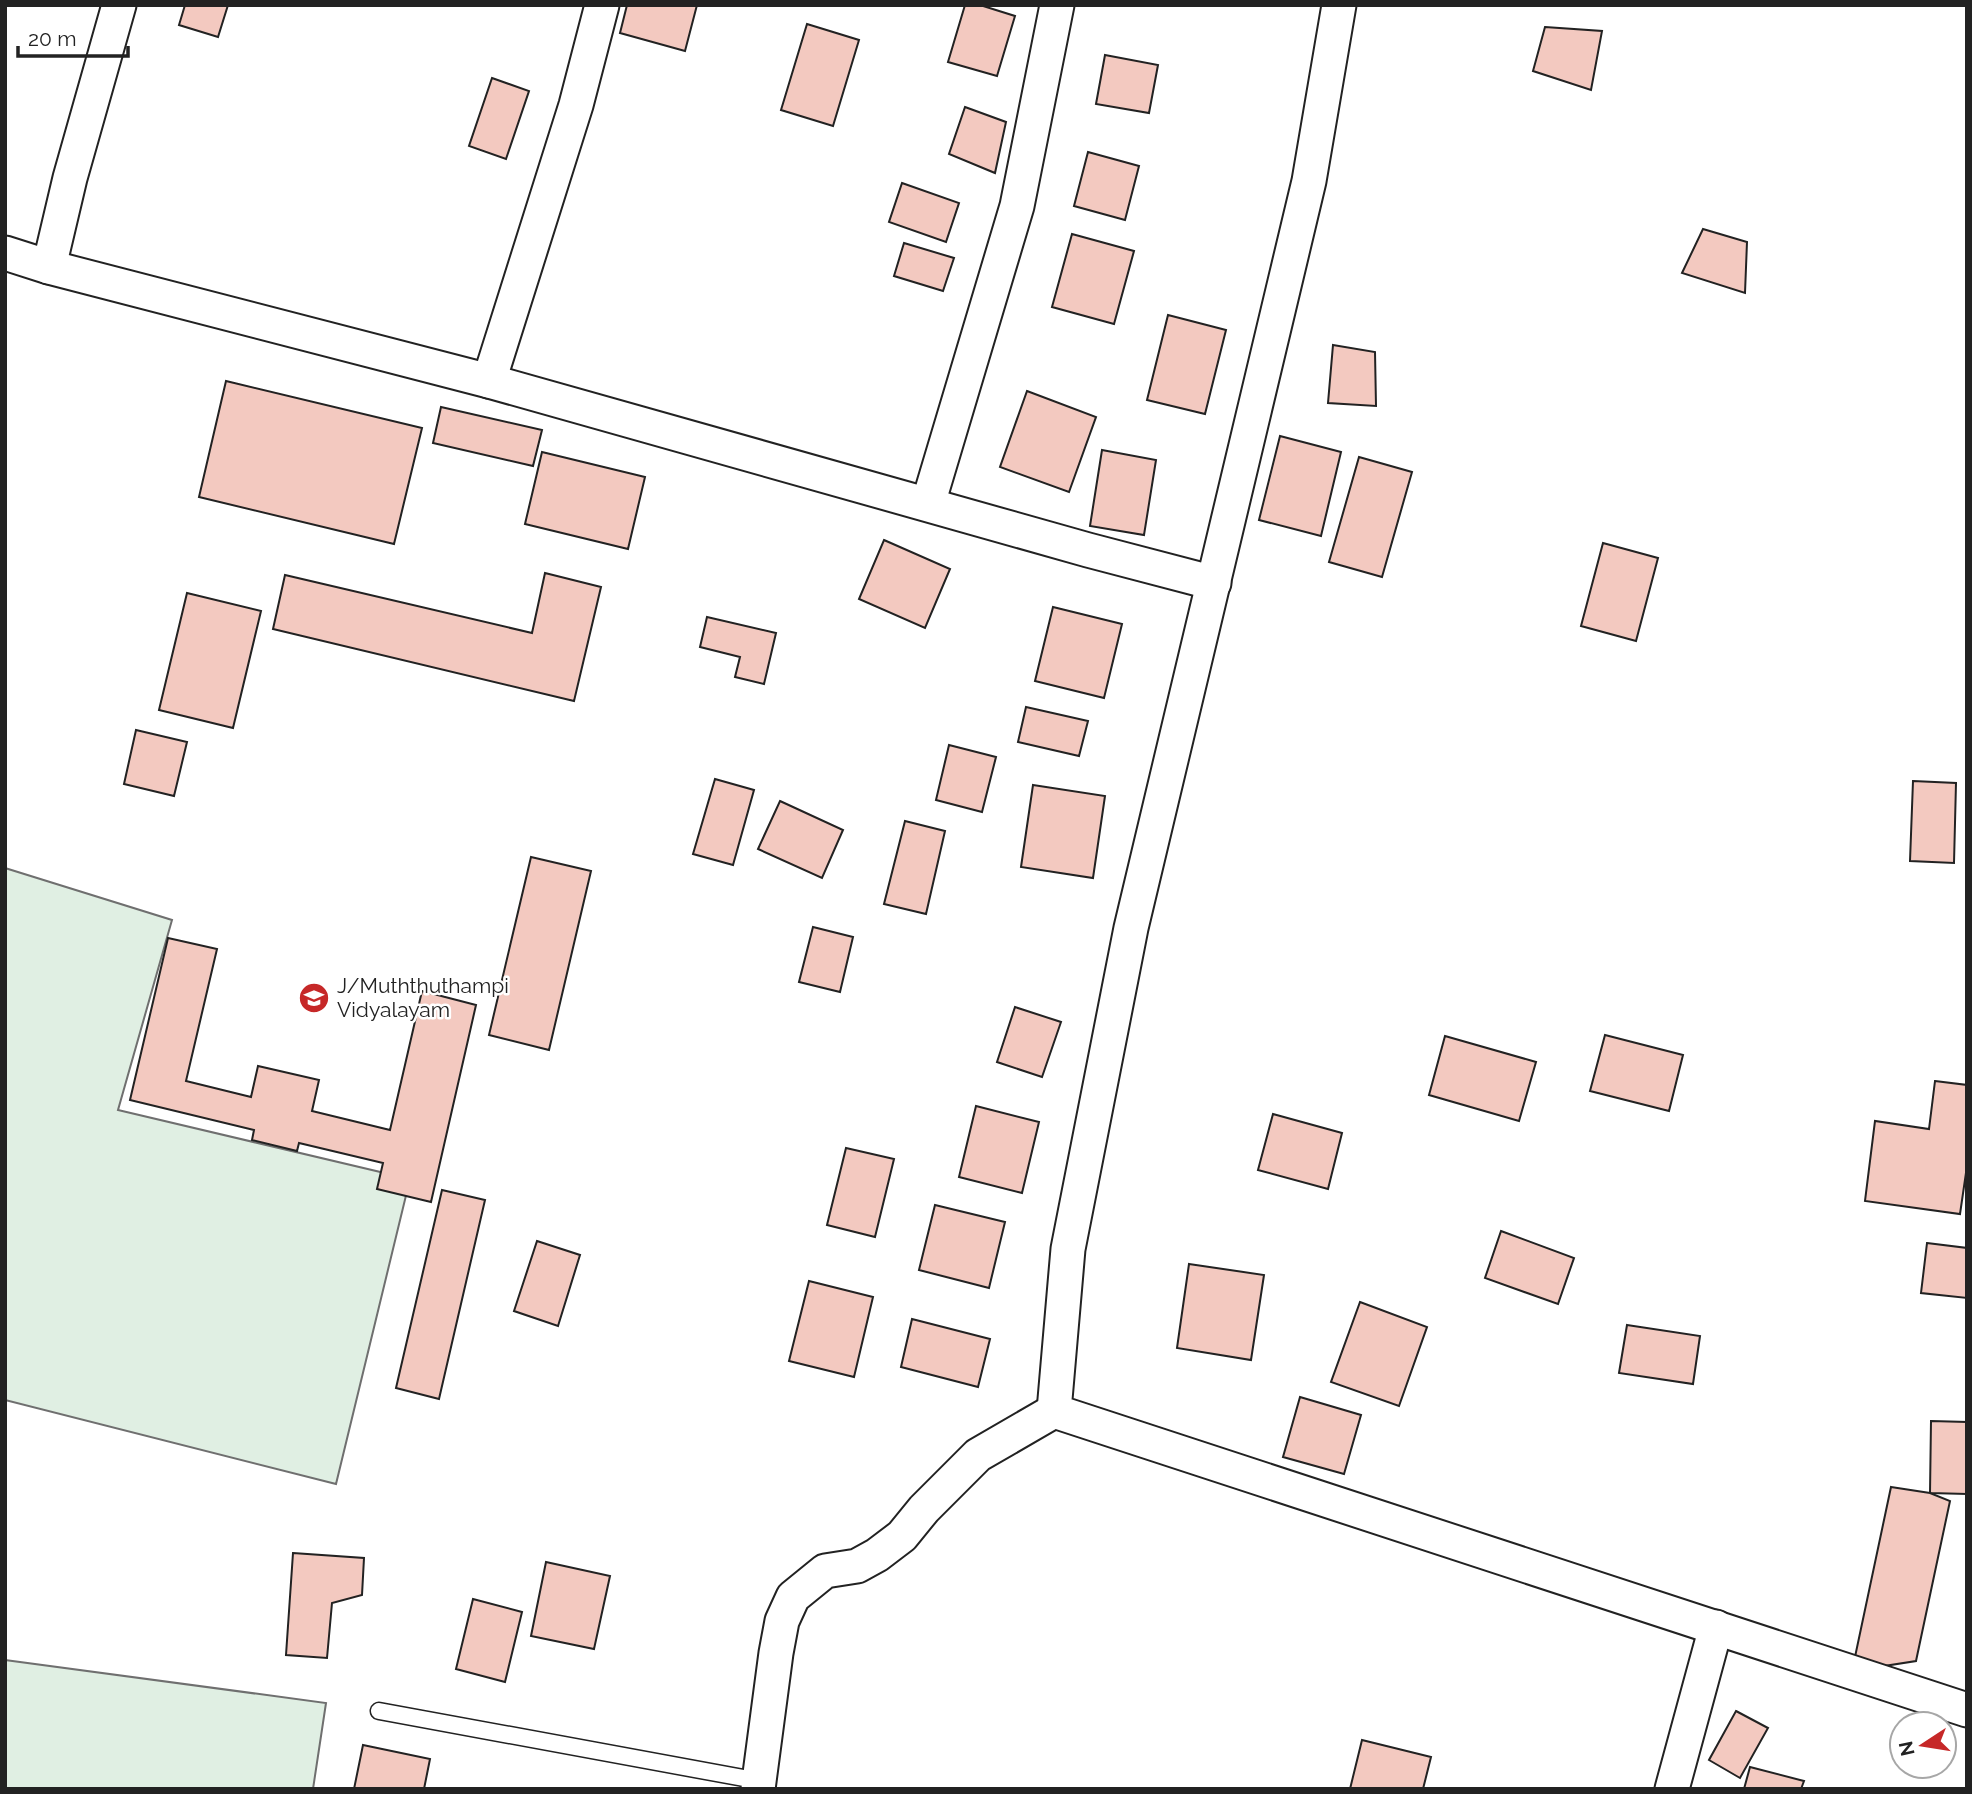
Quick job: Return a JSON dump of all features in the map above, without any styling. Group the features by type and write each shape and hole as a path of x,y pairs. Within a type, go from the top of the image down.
{"street":[{"path":"50,267 70,178 119,5"},
{"path":"489,382 576,105 602,5"},
{"path":"928,504 1017,206 1056,5"},
{"path":"1054,1411 1068,1249 1131,928 1309,181 1339,5"},
{"path":"5,253 489,382 1214,583"},
{"path":"759,1785 776,1653 782,1621 793,1597 825,1571 857,1566 877,1555 902,1536 924,1509 978,1455 1054,1411 1967,1710"},
{"path":"1672,1789 1716,1627"}],"lane":[{"path":"379,1711 759,1785"}],"green space":[{"path":"5,868 172,920 118,1110 410,1179 336,1484 5,1400"},
{"path":"5,1660 326,1703 313,1789 5,1789"}],"building":[{"path":"185,5 228,5 218,37 179,25"},
{"path":"627,5 697,5 685,51 620,33"},
{"path":"965,5 980,5 1015,16 997,76 948,62"},
{"path":"807,24 859,40 833,126 781,110"},
{"path":"1545,27 1602,31 1591,90 1533,71"},
{"path":"1105,55 1158,65 1149,113 1096,104"},
{"path":"492,78 529,91 506,159 469,146"},
{"path":"965,107 1006,122 995,173 949,154"},
{"path":"1088,152 1139,166 1125,220 1074,206"},
{"path":"902,183 959,203 946,242 889,222"},
{"path":"1703,229 1747,242 1745,293 1682,273"},
{"path":"1072,234 1134,251 1114,324 1052,307"},
{"path":"904,243 954,258 943,291 894,276"},
{"path":"1168,315 1226,330 1205,414 1147,400"},
{"path":"1333,345 1375,352 1376,406 1328,403"},
{"path":"226,381 422,428 394,544 199,497"},
{"path":"1027,391 1096,417 1069,492 1000,467"},
{"path":"441,407 542,430 533,466 433,443"},
{"path":"1280,436 1341,452 1321,536 1259,520"},
{"path":"1102,450 1156,460 1144,535 1090,526"},
{"path":"542,452 645,477 628,549 525,524"},
{"path":"1359,457 1412,472 1382,577 1329,562"},
{"path":"884,540 950,569 925,628 859,599"},
{"path":"1603,543 1658,558 1636,641 1581,626"},
{"path":"545,573 601,587 574,701 273,629 285,575 532,633"},
{"path":"187,593 261,611 233,728 159,710"},
{"path":"1053,607 1122,624 1104,698 1035,681"},
{"path":"707,617 776,633 764,684 735,677 740,657 700,647"},
{"path":"1026,707 1088,721 1079,756 1018,742"},
{"path":"136,730 187,742 174,796 124,784"},
{"path":"949,745 996,757 982,812 936,800"},
{"path":"715,779 754,790 733,865 693,854"},
{"path":"1913,781 1956,783 1954,863 1910,861"},
{"path":"1033,785 1105,796 1093,878 1021,867"},
{"path":"780,801 843,830 822,878 758,849"},
{"path":"905,821 945,831 926,914 884,904"},
{"path":"531,857 591,871 549,1050 489,1035"},
{"path":"813,927 853,937 840,992 799,982"},
{"path":"168,938 217,949 186,1081 251,1097 258,1066 319,1080 312,1111 390,1130 422,991 476,1005 431,1202 377,1189 383,1163 299,1143 297,1151 252,1140 254,1130 130,1100"},
{"path":"1015,1007 1061,1022 1042,1077 997,1062"},
{"path":"1605,1035 1683,1055 1669,1111 1590,1091"},
{"path":"1445,1036 1536,1062 1519,1121 1429,1095"},
{"path":"1935,1081 1967,1085 1967,1166 1960,1214 1865,1201 1875,1121 1929,1129"},
{"path":"976,1106 1039,1122 1022,1193 959,1177"},
{"path":"1273,1114 1342,1133 1328,1189 1258,1170"},
{"path":"846,1148 894,1159 875,1237 827,1225"},
{"path":"442,1190 485,1200 439,1399 396,1388"},
{"path":"935,1205 1005,1222 989,1288 919,1270"},
{"path":"1501,1231 1574,1258 1558,1304 1485,1278"},
{"path":"537,1241 580,1255 558,1326 514,1311"},
{"path":"1927,1243 1967,1248 1967,1298 1921,1293"},
{"path":"1189,1264 1264,1275 1251,1360 1177,1348"},
{"path":"809,1281 873,1297 854,1377 789,1361"},
{"path":"1360,1302 1427,1327 1399,1406 1331,1382"},
{"path":"912,1319 990,1339 978,1387 901,1367"},
{"path":"1627,1325 1700,1336 1693,1384 1619,1373"},
{"path":"1300,1397 1361,1415 1344,1474 1283,1457"},
{"path":"1931,1421 1967,1422 1967,1494 1930,1493"},
{"path":"1891,1487 1930,1493 1950,1501 1916,1661 1852,1671"},
{"path":"293,1553 364,1558 362,1595 332,1603 327,1658 286,1655"},
{"path":"546,1562 610,1576 594,1649 531,1636"},
{"path":"473,1599 522,1612 505,1682 456,1669"},
{"path":"1736,1711 1768,1728 1740,1778 1709,1760"},
{"path":"1362,1740 1431,1757 1423,1789 1350,1789"},
{"path":"363,1745 430,1759 424,1789 354,1789"},
{"path":"1750,1767 1804,1781 1801,1789 1744,1789"}],"place":[{"name":"J/Muththuthampi Vidyalayam","path":"314,998"}]}
